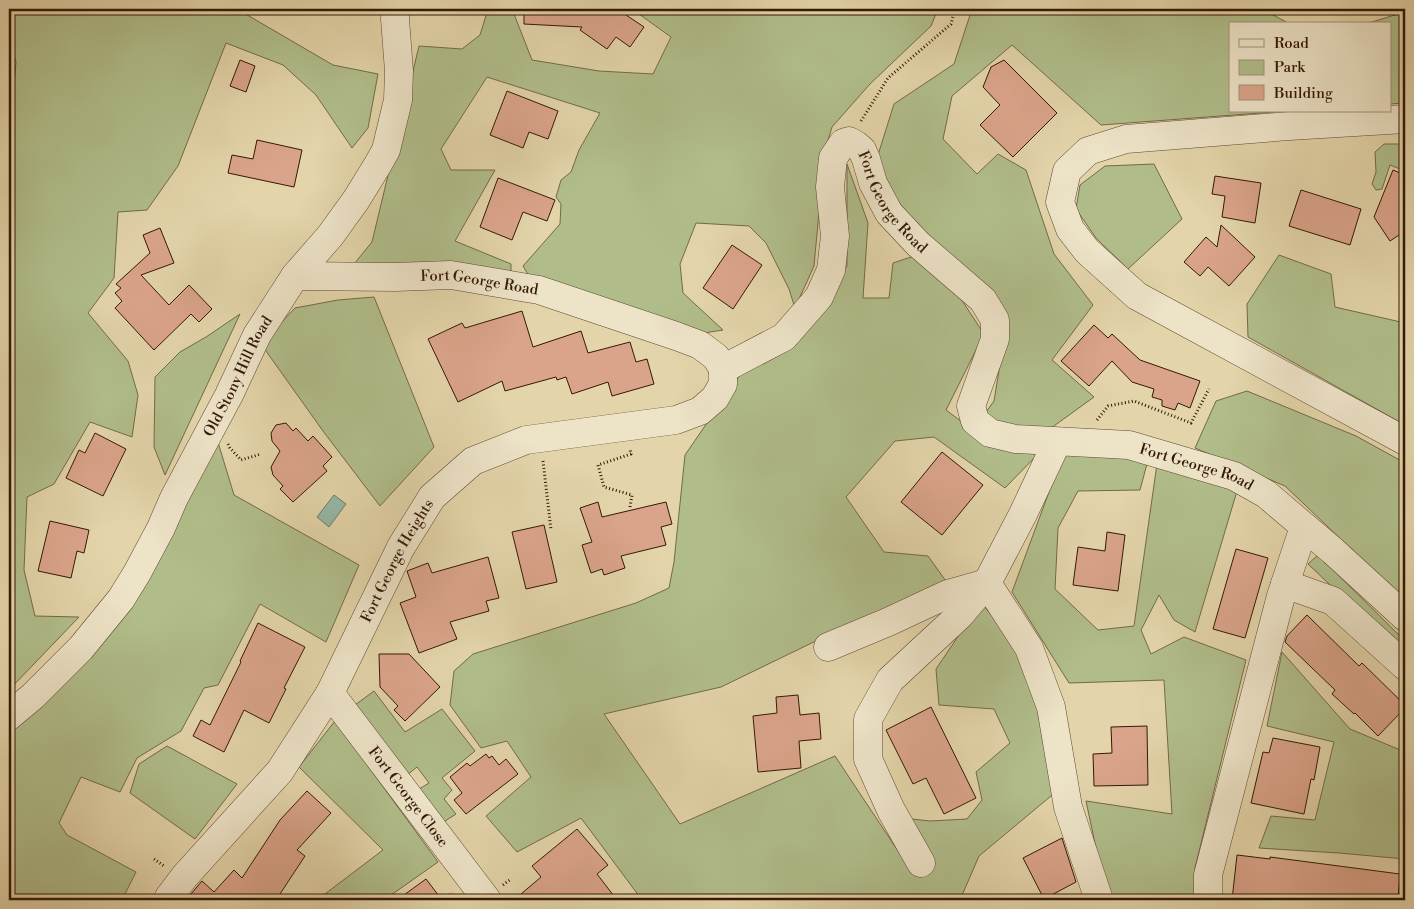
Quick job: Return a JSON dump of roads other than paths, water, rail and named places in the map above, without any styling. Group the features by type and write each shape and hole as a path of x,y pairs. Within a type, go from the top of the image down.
{"street":[{"name":"Old Stony Hill Road","path":"9,716 33,696 81,648 121,599 161,528 174,498 257,336 295,276 330,236 351,207 369,181 386,150 400,84 395,19 396,9"},
{"path":"1405,119 1126,139 1088,151 1067,171 1060,202 1070,230 1087,251 1137,296 1405,441"},
{"name":"Fort George Road","path":"295,276 395,277 451,275 539,290 700,345 716,357 723,369 784,337 819,297 831,270 835,236 830,187 833,158 843,143 849,141 862,150 873,183 889,213 918,244 983,300 995,320 995,339 971,406 976,421 990,433 1015,439 1129,445 1234,476 1266,494 1405,617"},
{"name":"Fort George Heights","path":"168,900 185,876 280,771 330,693 401,547 432,497 473,461 526,440 676,420 700,411 715,398 723,384 723,369"},
{"path":"921,863 891,810 868,759 868,719 890,680 960,614 987,582 1023,514 1068,442"},
{"path":"1208,900 1208,875 1285,584 1304,527"},
{"path":"828,647 948,594 987,582"},
{"path":"987,582 1028,648 1051,707 1068,807 1099,900"},
{"path":"1285,584 1333,602 1405,666"},
{"name":"Fort George Close","path":"330,693 487,900"}]}
